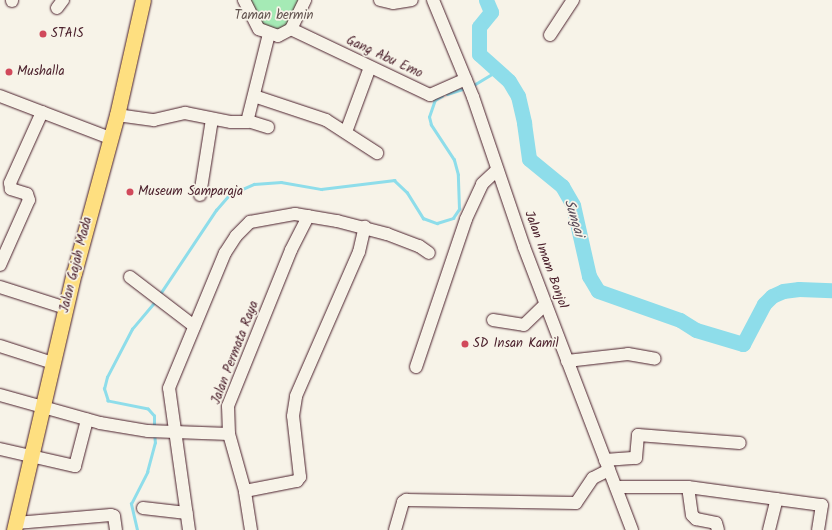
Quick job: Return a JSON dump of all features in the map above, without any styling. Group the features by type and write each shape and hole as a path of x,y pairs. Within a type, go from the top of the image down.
{"main road":[{"name":"Jalan Gajah Mada","path":"15,527 66,308 110,138 118,115 143,0"}],"street":[{"path":"244,0 259,29 269,34 278,36 291,29 305,0"},
{"path":"380,0 393,3 412,0"},
{"name":"Jalan Imam Bonjol","path":"433,0 469,86 497,170 546,304 632,530"},
{"path":"550,34 573,0"},
{"name":"Gang Abu Emo","path":"291,29 430,95 469,86"},
{"path":"248,121 269,34"},
{"path":"346,132 370,67"},
{"path":"0,96 110,138"},
{"path":"254,96 326,120 377,152"},
{"path":"0,265 29,200 27,194 11,189 10,183 42,112"},
{"path":"118,115 154,120 185,113 212,119 243,123 248,121 268,127"},
{"path":"200,195 212,119"},
{"path":"416,367 466,219 482,184 497,170"},
{"path":"189,530 177,432 169,388 225,253 241,230 250,222 263,218 295,214 365,228 404,240 429,253"},
{"name":"Jalan Permata Raya","path":"251,530 245,491 229,434 227,414 230,400 291,250 308,216"},
{"path":"245,491 297,481 300,477 294,416 296,396 359,252 365,228"},
{"path":"130,277 194,326"},
{"path":"0,287 66,308"},
{"path":"493,320 524,326 546,304"},
{"path":"0,346 53,362"},
{"path":"567,360 628,354 655,359"},
{"path":"0,395 87,420 154,431 229,434"},
{"path":"0,449 31,458 75,466 87,420"},
{"path":"396,530 403,502 406,500 576,503 593,478 607,465 636,458 638,435 740,443"},
{"path":"616,487 688,487 822,505 818,530"},
{"path":"688,487 692,515 696,519 716,523 718,530"},
{"path":"769,530 777,499"},
{"path":"143,508 187,513"},
{"path":"15,527 111,515 114,516 116,530"}],"green space":[{"name":"Taman bermin","path":"246,0 303,0 285,30 277,32 260,26"}],"waterway":[{"name":"Sungai","path":"486,0 491,12 479,27 479,54 509,81 518,96 524,123 529,159 562,186 573,205 589,276 598,291 680,320 696,330 743,344 764,304 772,296 783,291 799,289 832,290"},
{"path":"472,86 497,71"},
{"path":"447,94 465,88"},
{"path":"160,294 216,210 229,195 254,184 281,182 321,189 394,180 407,192 423,218 437,223 453,218 459,209 458,175 454,160 431,125 429,117 435,100 442,96"},
{"path":"154,427 154,416 148,409 108,401 104,389 107,377 132,329 156,300"},
{"path":"137,530 131,504 147,472 155,443 154,434"}],"place":[{"name":"STAIS","path":"43,34"},
{"name":"Mushalla","path":"9,72"},
{"name":"Museum Samparaja","path":"130,192"},
{"name":"SD Insan Kamil","path":"465,344"}]}
